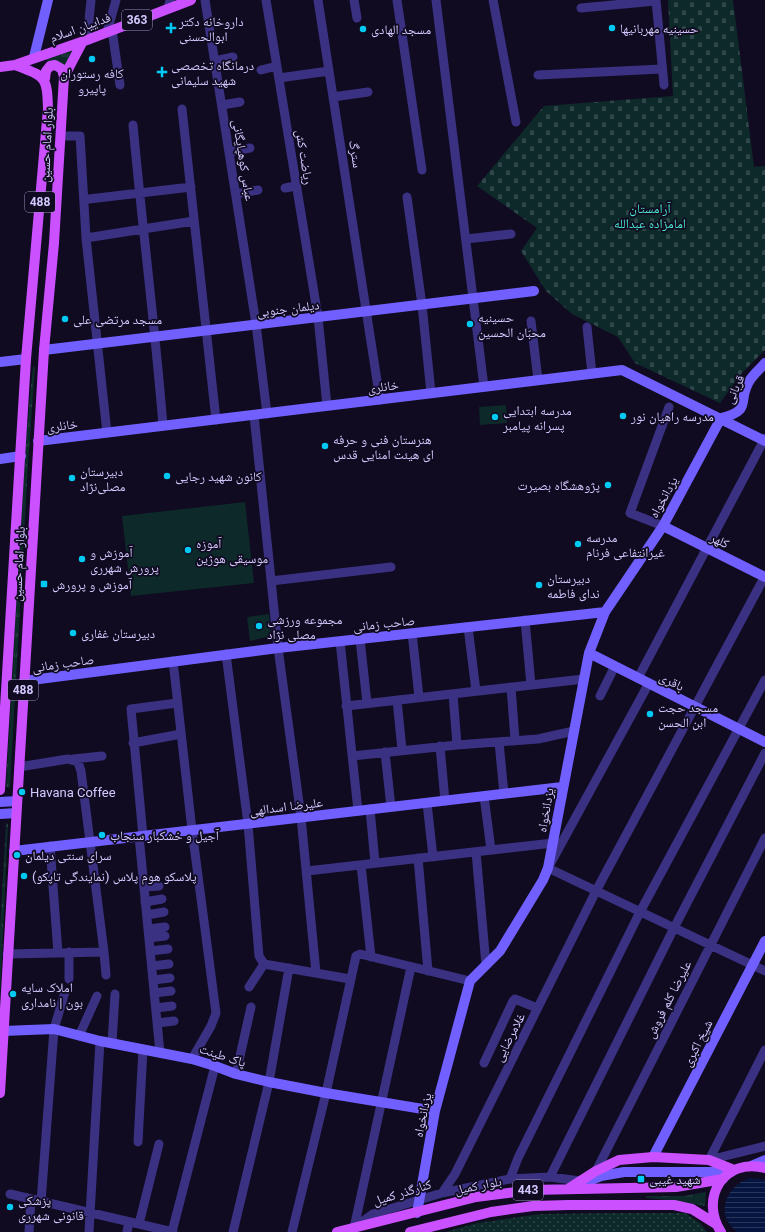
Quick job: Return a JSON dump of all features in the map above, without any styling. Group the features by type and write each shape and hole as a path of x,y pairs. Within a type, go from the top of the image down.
{"main road":[{"name":"فداییان اسلام","path":"0,67 15,65 34,57 85,41 169,4 191,0"},
{"name":"بلوار امام حسین","path":"0,1093 38,441 44,350 54,243 64,77 85,41"},
{"path":"15,65 35,72 45,79 46,71 50,66 55,65 62,69 64,77"},
{"name":"بلوار امام حسین","path":"0,790 3,690 21,456 26,358 48,109 45,79"},
{"path":"568,1189 596,1171 619,1160 653,1157 709,1160 733,1171"},
{"path":"717,1229 712,1212 712,1200 716,1189 723,1179 733,1171 751,1166 765,1168"},
{"name":"بلوار کمیل","path":"337,1232 476,1197 531,1190 676,1187 723,1179"},
{"name":"443","path":"410,1232 491,1212 533,1206 568,1205 674,1205 692,1209 717,1229"}],"street":[{"path":"34,57 48,0"},
{"path":"85,41 91,0"},
{"path":"116,0 110,31 120,85"},
{"name":"عباس کوهپایگانی","path":"205,0 256,324 266,414"},
{"name":"ریاضت کش","path":"266,0 318,317 327,406"},
{"name":"سترگ","path":"318,0 380,400"},
{"path":"354,0 357,18"},
{"path":"397,0 422,170"},
{"path":"436,0 484,387"},
{"path":"493,0 516,122"},
{"path":"581,8 656,1 664,85"},
{"path":"215,61 233,57"},
{"path":"261,70 277,66"},
{"path":"538,75 662,69"},
{"path":"279,78 329,71"},
{"path":"334,97 368,92"},
{"path":"222,105 240,102"},
{"path":"182,109 216,420"},
{"path":"133,125 139,194 156,336 163,426"},
{"path":"67,136 80,136 86,238 107,433"},
{"path":"229,152 250,148"},
{"path":"285,188 296,186"},
{"path":"89,199 191,187"},
{"path":"236,194 258,190"},
{"path":"407,197 422,305 431,393"},
{"path":"86,238 194,221"},
{"path":"466,239 511,234"},
{"name":"دیلمان جنوبی","path":"44,350 534,291"},
{"path":"531,321 538,380"},
{"path":"587,327 592,374"},
{"path":"0,362 26,358"},
{"name":"قربانی","path":"721,418 736,414 741,409 750,380 765,363"},
{"name":"خانلری","path":"38,441 622,370 765,440"},
{"path":"663,526 630,513 669,407"},
{"path":"254,415 278,648 301,817 316,973"},
{"name":"یزدانخواه","path":"417,1213 418,1200 435,1111 470,981 500,951 543,880 548,868 562,787 589,653 605,612 663,526 721,418"},
{"path":"638,678 706,548 765,440"},
{"path":"0,459 21,456"},
{"name":"کلهر","path":"663,526 765,576"},
{"path":"271,581 391,567"},
{"name":"غلامرضایی","path":"442,1193 454,1174 596,891 765,576"},
{"name":"صاحب زمانی","path":"24,681 360,638 605,612"},
{"path":"525,620 530,685"},
{"path":"468,627 476,691"},
{"path":"412,633 419,697"},
{"path":"360,638 367,703"},
{"path":"340,641 358,811"},
{"name":"باقری","path":"589,653 765,742"},
{"path":"226,654 248,824 259,956 264,964 350,979"},
{"path":"173,661 192,830 216,1013 211,1026 192,1059"},
{"path":"600,696 615,666"},
{"path":"346,706 584,678"},
{"path":"510,1179 518,1158 640,912 765,680"},
{"path":"649,684 548,868 765,971"},
{"path":"511,687 515,740"},
{"path":"453,694 457,744"},
{"path":"397,700 402,750"},
{"path":"160,1053 144,888 130,709 178,703"},
{"path":"352,756 457,744 538,739 574,731"},
{"path":"133,743 181,734"},
{"path":"499,742 504,794"},
{"path":"440,746 445,801"},
{"path":"385,752 391,807"},
{"path":"550,1177 674,928 765,753"},
{"path":"19,767 76,761 102,756"},
{"path":"76,761 81,771 106,975"},
{"name":"علیرضا اسدالهی","path":"14,851 562,787"},
{"path":"484,796 491,850"},
{"path":"0,802 17,801"},
{"path":"427,803 433,857"},
{"path":"370,809 375,863"},
{"path":"0,814 16,813"},
{"name":"علیرضا کلم فروش","path":"596,1171 765,838"},
{"path":"307,871 553,843"},
{"path":"50,846 58,953"},
{"path":"476,852 486,965"},
{"path":"418,858 428,971"},
{"path":"361,865 371,957"},
{"path":"144,888 160,886"},
{"path":"146,902 162,899"},
{"path":"147,915 164,912"},
{"path":"149,934 165,931"},
{"name":"شیخ اکبری","path":"653,1157 765,941"},
{"path":"150,951 168,949"},
{"path":"69,952 69,979"},
{"path":"8,954 104,952"},
{"path":"292,1232 326,1093 356,956 360,954 470,981"},
{"path":"152,966 169,964"},
{"path":"249,987 264,964"},
{"path":"354,1228 411,967"},
{"path":"233,1232 269,1082 289,968"},
{"path":"153,980 170,978"},
{"path":"41,1202 54,1029 65,992"},
{"path":"154,993 171,992"},
{"path":"112,1043 115,994"},
{"path":"79,1036 97,996"},
{"path":"484,1063 513,1001 515,999 520,1000 537,1008"},
{"path":"156,1008 172,1006"},
{"path":"236,1074 251,1007"},
{"path":"157,1023 174,1021"},
{"name":"پاک طینت","path":"3,1031 54,1029 100,1041 192,1059 236,1074 269,1082 435,1111"},
{"path":"89,1232 100,1041"},
{"path":"138,1142 143,1049"},
{"path":"709,1160 765,1050"},
{"path":"10,1194 172,1232 215,1066"},
{"path":"127,1232 134,1223 160,1144"},
{"path":"709,1160 764,1145"},
{"path":"751,1166 765,1160"},
{"path":"568,1189 601,1176 624,1172 733,1171"},
{"name":"کنارگذر کمیل","path":"354,1228 373,1214 442,1193 510,1179 550,1177 580,1181"},
{"path":"29,1232 31,1199"}],"green space":[{"name":"آرامستان امامزاده عبدالله","path":"668,0 733,0 754,167 765,166 765,350 740,375 720,403 635,363 618,337 572,314 546,291 521,251 537,228 477,186 544,106 673,96"},
{"path":"75,48 63,82 45,58"},
{"path":"33,367 35,367 28,464 10,787 8,788 6,786 26,436"},
{"path":"506,405 507,423 480,425 479,407"},
{"name":"آموزه موسیقی هوژین","path":"245,502 254,583 131,596 122,516"},
{"name":"مجموعه ورزشی مصلی نژاد","path":"269,614 271,636 250,641 247,617"},
{"path":"6,823 8,824 0,998 0,927"},
{"path":"706,1192 705,1206 678,1201 646,1198 646,1196 684,1196"},
{"path":"685,1213 700,1223 707,1232 445,1232 477,1223 540,1214"}],"water":[{"path":"750,1178 765,1180 765,1232 738,1232 726,1218 726,1202 729,1194 741,1182"}],"place":[{"name":"داروخانه دکتر ابوالحسنی","path":"171,28"},
{"name":"حسینیه مهربانیها","path":"612,28"},
{"name":"مسجد الهادی","path":"363,29"},
{"name":"کافه رستوران پاپیرو","path":"92,59"},
{"name":"درمانگاه تخصصی شهید سلیمانی","path":"162,72"},
{"name":"مسجد مرتضی علی","path":"65,319"},
{"name":"حسینیه محبّان الحسین","path":"470,324"},
{"name":"مدرسه راهیان نور","path":"623,416"},
{"name":"مدرسه ابتدایی پسرانه پیامبر","path":"495,417"},
{"name":"هنرستان فنی و حرفه ای هیئت امنایی قدس","path":"325,446"},
{"name":"کانون شهید رجایی","path":"167,476"},
{"name":"دبیرستان مصلی‌نژاد","path":"72,478"},
{"name":"پژوهشگاه بصیرت","path":"608,485"},
{"name":"مدرسه غیرانتفاعی فرنام","path":"578,544"},
{"name":"آموزه موسیقی هوژین","path":"188,550"},
{"name":"آموزش و پرورش شهرری","path":"82,559"},
{"name":"آموزش و پرورش","path":"44,584"},
{"name":"دبیرستان ندای فاطمه","path":"539,585"},
{"name":"مجموعه ورزشی مصلی نژاد","path":"259,626"},
{"name":"دبیرستان غفاری","path":"73,633"},
{"name":"مسجد حجت ابن الحسن","path":"650,714"},
{"name":"Havana Coffee","path":"22,792"},
{"name":"آجیل و خشکبار سنجاب","path":"102,835"},
{"name":"سرای سنتی دیلمان","path":"17,855"},
{"name":"پلاسکو هوم پلاس (نمایندگی تاپکو)","path":"24,876"},
{"name":"املاک سایه بون | نامداری","path":"13,994"},
{"name":"شهید غیبی","path":"641,1179"},
{"name":"پزشکی قانونی شهرری","path":"10,1207"}]}
